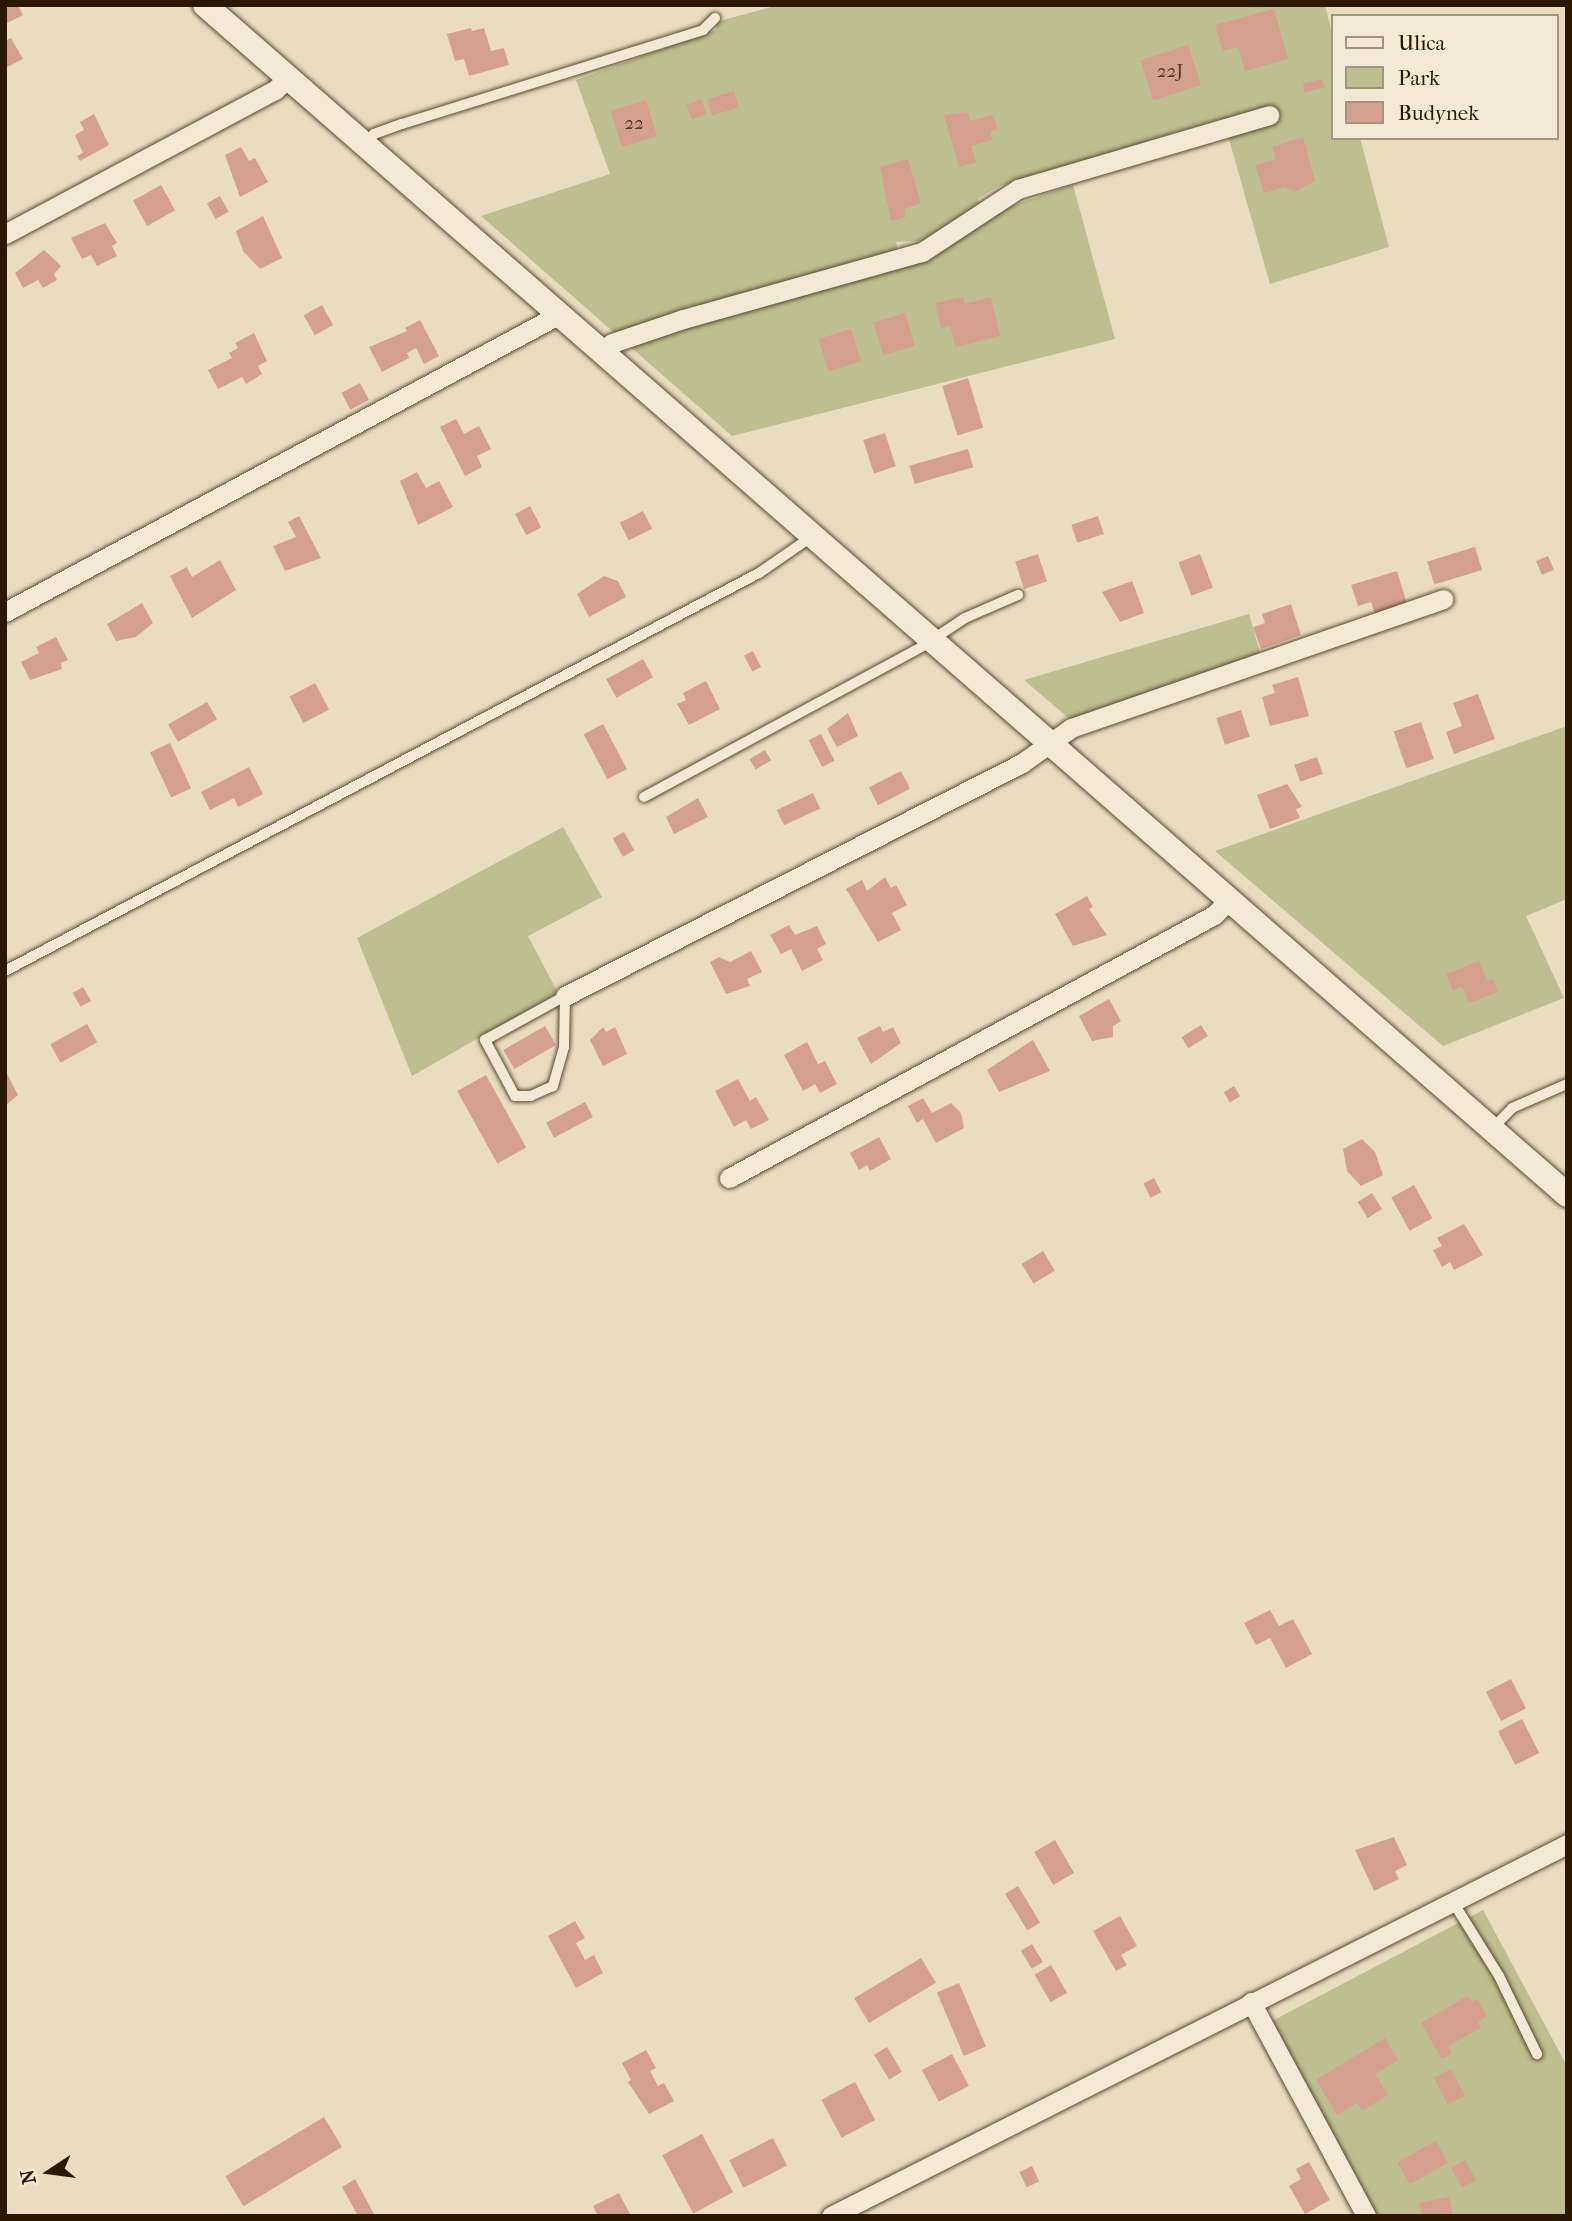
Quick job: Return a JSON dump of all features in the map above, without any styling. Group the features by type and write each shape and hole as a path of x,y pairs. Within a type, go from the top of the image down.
{"street":[{"path":"205,5 1567,1195"},
{"path":"5,234 275,89 288,79"},
{"path":"601,352 609,344 651,330 922,252 1018,189 1269,116"},
{"path":"5,612 558,315"},
{"path":"565,996 1010,769 1079,725 1443,599"},
{"path":"729,1178 1214,915 1229,900"},
{"path":"831,2216 1567,1844"},
{"path":"1251,2002 1366,2216"}],"lane":[{"path":"362,144 391,128 703,30 715,18"},
{"path":"5,971 759,573 812,536"},
{"path":"644,797 932,641 965,618 1018,595"},
{"path":"565,996 564,1047 553,1086 531,1096 515,1096 485,1040 565,996"},
{"path":"1491,1129 1512,1108 1567,1084"},
{"path":"1453,1902 1499,1976 1537,2054"}],"green space":[{"path":"779,5 1325,5 1330,25 1330,140 1361,140 1389,247 1270,284 1223,118 997,187 978,199 983,209 943,240 896,242 901,262 1006,208 1073,185 1115,339 732,436 481,216 610,174 576,80 716,30 716,22"},
{"path":"1249,614 1264,666 1079,727 1024,680"},
{"path":"1567,726 1567,899 1526,916 1564,998 1443,1046 1215,851"},
{"path":"563,827 602,897 528,936 558,993 412,1076 357,938"},
{"path":"1483,1910 1567,2066 1567,2216 1376,2216 1272,2021"}],"building":[{"path":"5,5 18,5 23,15 5,24"},
{"path":"1274,9 1288,59 1245,71 1238,47 1223,51 1215,25"},
{"path":"471,28 472,31 484,28 491,51 504,48 509,65 469,76 464,59 455,61 447,34"},
{"path":"11,38 23,59 5,68 5,41"},
{"path":"1188,45 1201,85 1153,100 1140,60"},
{"path":"1322,79 1324,88 1305,92 1303,83"},
{"path":"734,91 739,107 712,115 707,99"},
{"path":"701,99 707,114 692,120 686,105"},
{"path":"646,100 657,136 622,147 611,111"},
{"path":"968,112 970,121 993,115 998,129 990,132 992,140 971,146 976,162 959,167 944,115"},
{"path":"94,114 109,145 80,161 77,156 83,153 75,135 84,130 80,122"},
{"path":"1303,137 1315,181 1295,192 1285,187 1264,193 1255,165 1276,159 1272,147"},
{"path":"241,147 249,161 255,158 268,182 240,197 225,155"},
{"path":"908,159 921,203 904,209 906,217 891,221 880,167"},
{"path":"161,185 175,210 147,226 133,201"},
{"path":"220,196 229,212 216,219 207,203"},
{"path":"263,216 282,258 260,269 243,251 236,231"},
{"path":"105,223 117,243 112,246 117,256 97,266 91,255 82,259 71,238"},
{"path":"44,250 61,266 54,274 57,280 43,288 38,280 23,288 15,273"},
{"path":"963,297 965,304 991,297 1000,336 956,347 950,326 941,328 935,303"},
{"path":"322,305 333,325 315,335 304,315"},
{"path":"905,313 915,346 883,355 873,323"},
{"path":"420,320 439,356 424,364 416,348 407,353 409,358 382,372 369,347 407,331 405,328"},
{"path":"851,329 861,362 828,371 818,339"},
{"path":"254,333 267,361 258,366 262,374 246,384 242,377 218,389 208,370 232,358 229,353 238,348 235,343"},
{"path":"968,378 983,428 957,436 942,386"},
{"path":"360,383 369,400 350,410 341,393"},
{"path":"456,419 464,434 479,426 491,449 477,456 482,467 465,476 440,427"},
{"path":"885,433 896,466 874,473 863,440"},
{"path":"968,449 973,467 915,484 909,466"},
{"path":"417,472 426,488 439,481 453,507 418,525 400,481"},
{"path":"530,506 541,527 526,535 515,514"},
{"path":"643,511 652,529 629,541 620,523"},
{"path":"299,516 321,558 285,571 273,546 296,537 288,522"},
{"path":"1098,516 1104,534 1077,543 1071,525"},
{"path":"1475,547 1482,570 1434,585 1427,562"},
{"path":"1038,554 1047,582 1024,589 1015,561"},
{"path":"1200,554 1213,588 1191,596 1179,562"},
{"path":"1548,556 1554,570 1542,575 1536,561"},
{"path":"220,560 236,590 192,618 170,576 187,567 192,577"},
{"path":"1397,571 1407,604 1375,614 1371,602 1358,606 1351,585"},
{"path":"604,576 618,581 626,597 589,617 577,594"},
{"path":"1132,581 1144,613 1120,622 1102,592"},
{"path":"142,603 153,623 136,637 116,641 107,624"},
{"path":"1291,604 1301,635 1261,649 1253,627 1265,623 1262,614"},
{"path":"56,637 68,660 61,663 62,669 30,680 21,662 39,653 36,647"},
{"path":"753,651 761,667 752,672 744,656"},
{"path":"643,659 653,677 616,698 606,679"},
{"path":"1298,677 1309,716 1270,726 1262,697 1275,693 1272,685"},
{"path":"706,681 720,709 689,725 677,704 686,700 683,693"},
{"path":"315,683 329,709 303,723 289,697"},
{"path":"1478,694 1495,739 1454,754 1446,732 1462,726 1453,703"},
{"path":"207,702 217,719 178,742 168,724"},
{"path":"1241,710 1250,737 1225,745 1216,718"},
{"path":"848,713 858,736 837,747 827,729"},
{"path":"1421,722 1434,759 1406,768 1394,731"},
{"path":"603,724 627,769 608,779 584,734"},
{"path":"821,734 835,761 822,767 809,740"},
{"path":"170,743 191,788 171,798 150,752"},
{"path":"765,750 771,760 756,770 750,759"},
{"path":"1317,757 1323,774 1300,782 1294,765"},
{"path":"249,767 263,794 238,807 234,798 210,810 201,792"},
{"path":"901,771 910,789 878,805 869,787"},
{"path":"1287,784 1302,807 1296,809 1300,818 1270,829 1257,795"},
{"path":"813,793 820,808 784,825 777,810"},
{"path":"698,798 708,817 674,834 666,817"},
{"path":"624,832 634,850 623,857 613,838"},
{"path":"885,877 891,888 896,885 907,905 892,913 901,930 878,942 846,889 862,880 867,891"},
{"path":"1087,896 1093,907 1089,909 1107,935 1073,946 1055,914"},
{"path":"789,925 795,935 817,926 826,944 817,949 823,960 802,971 791,949 781,954 770,935"},
{"path":"751,951 762,972 747,979 750,986 726,994 710,962 719,957 730,962"},
{"path":"1479,961 1487,981 1493,979 1498,992 1469,1003 1462,987 1453,991 1446,974"},
{"path":"83,987 91,1001 81,1007 73,993"},
{"path":"1109,999 1121,1021 1113,1026 1113,1037 1092,1041 1079,1016"},
{"path":"87,1024 97,1042 60,1063 50,1044"},
{"path":"1201,1025 1208,1036 1188,1048 1181,1037"},
{"path":"545,1026 556,1045 514,1069 503,1050"},
{"path":"880,1026 883,1032 893,1027 901,1043 871,1064 857,1038"},
{"path":"603,1027 606,1032 615,1027 627,1054 603,1066 590,1040"},
{"path":"1033,1040 1050,1071 999,1092 987,1070"},
{"path":"807,1042 818,1064 825,1061 837,1084 820,1093 815,1084 803,1091 784,1055"},
{"path":"5,1070 18,1095 5,1106"},
{"path":"486,1075 526,1148 497,1164 457,1091"},
{"path":"738,1079 750,1101 756,1097 769,1120 751,1129 746,1120 734,1127 715,1091"},
{"path":"1234,1086 1240,1096 1230,1102 1224,1092"},
{"path":"923,1098 932,1113 951,1103 961,1113 964,1128 936,1143 923,1119 917,1123 908,1106"},
{"path":"585,1102 593,1117 554,1138 546,1123"},
{"path":"879,1137 891,1159 870,1171 867,1165 859,1170 850,1153"},
{"path":"1362,1139 1375,1152 1383,1175 1361,1186 1347,1171 1343,1149"},
{"path":"1154,1178 1161,1192 1151,1198 1143,1183"},
{"path":"1414,1185 1432,1218 1410,1231 1391,1198"},
{"path":"1372,1193 1382,1209 1368,1218 1358,1202"},
{"path":"1464,1224 1483,1255 1454,1270 1450,1262 1442,1267 1433,1250 1442,1246 1437,1238"},
{"path":"1043,1251 1055,1271 1033,1284 1022,1264"},
{"path":"1270,1610 1279,1626 1293,1619 1312,1654 1286,1668 1270,1638 1256,1645 1244,1623"},
{"path":"1511,1679 1526,1708 1501,1721 1486,1692"},
{"path":"1522,1719 1539,1753 1515,1765 1498,1731"},
{"path":"1394,1837 1407,1865 1395,1871 1399,1879 1374,1891 1355,1850"},
{"path":"1055,1840 1074,1873 1053,1885 1034,1852"},
{"path":"1018,1886 1040,1923 1027,1931 1005,1894"},
{"path":"1120,1916 1137,1946 1121,1955 1127,1965 1116,1971 1093,1931"},
{"path":"575,1921 585,1938 576,1943 585,1960 594,1955 603,1973 576,1988 548,1936"},
{"path":"1032,1944 1043,1962 1032,1969 1021,1951"},
{"path":"921,1958 936,1983 869,2023 854,1998"},
{"path":"1051,1965 1067,1993 1051,2002 1035,1974"},
{"path":"959,1983 986,2047 964,2056 937,1992"},
{"path":"1467,1996 1472,2002 1477,1999 1487,2016 1478,2022 1481,2028 1448,2046 1452,2053 1442,2059 1421,2023"},
{"path":"1385,2038 1398,2060 1375,2074 1388,2095 1362,2111 1357,2103 1337,2115 1316,2080"},
{"path":"887,2047 902,2072 889,2080 874,2055"},
{"path":"646,2050 656,2068 650,2071 658,2086 664,2083 674,2101 649,2114 628,2082 631,2080 622,2063"},
{"path":"952,2054 969,2086 939,2102 922,2070"},
{"path":"1451,2069 1465,2096 1448,2104 1434,2078"},
{"path":"855,2082 875,2120 842,2138 821,2100"},
{"path":"324,2117 342,2147 243,2206 225,2176"},
{"path":"702,2134 733,2192 693,2213 662,2155"},
{"path":"773,2138 787,2166 743,2188 729,2160"},
{"path":"1436,2141 1448,2163 1410,2184 1398,2162"},
{"path":"1465,2160 1476,2180 1462,2188 1451,2168"},
{"path":"1309,2162 1330,2200 1305,2214 1289,2186 1301,2179 1296,2169"},
{"path":"1032,2166 1039,2181 1026,2187 1019,2172"},
{"path":"355,2179 375,2216 358,2216 342,2187"},
{"path":"619,2193 631,2216 598,2216 593,2206"},
{"path":"1449,2197 1453,2216 1422,2216 1419,2203"}]}
